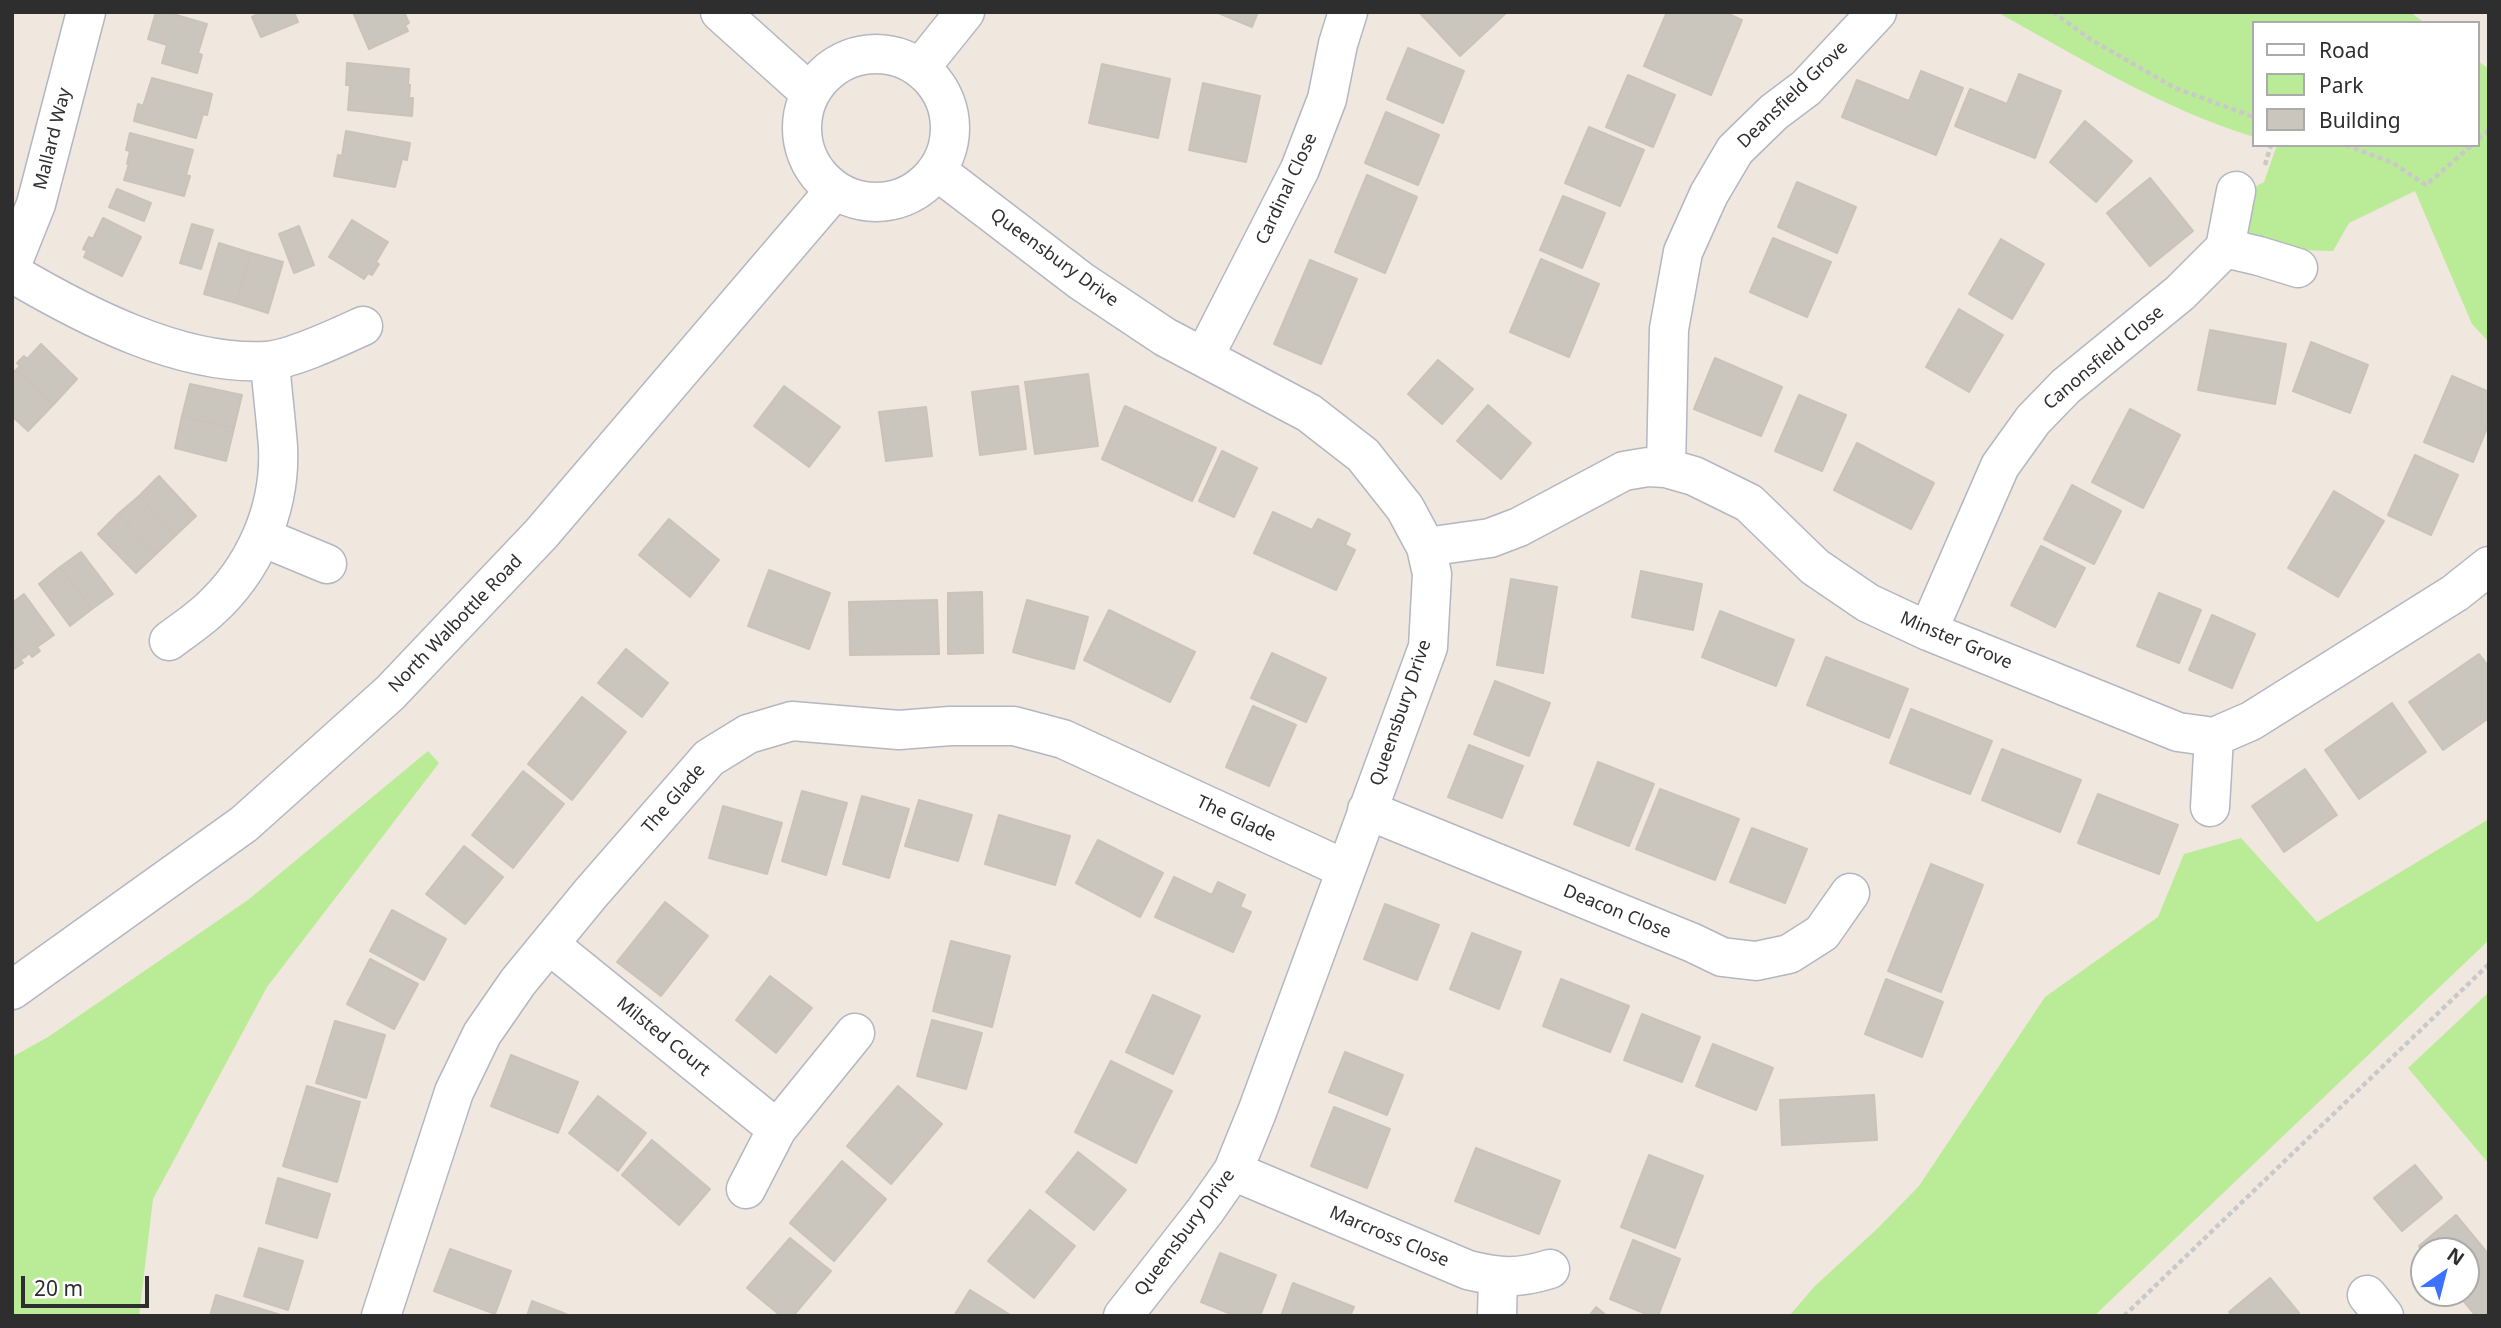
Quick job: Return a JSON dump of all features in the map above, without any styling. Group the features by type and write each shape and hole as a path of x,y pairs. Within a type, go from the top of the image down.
{"street":[{"name":"Mallard Way","path":"12,264 36,204 86,12"},
{"path":"720,12 808,92"},
{"path":"920,68 965,12"},
{"name":"Cardinal Close","path":"1204,356 1300,169 1326,99 1348,12"},
{"name":"Deansfield Grove","path":"1666,468 1669,329 1683,252 1709,194 1735,150 1774,112 1806,88 1877,12"},
{"path":"870,54 897,57 920,68 940,89 950,116 949,144 937,171 917,191 890,202 861,201 835,190 815,172 804,148 802,122 808,92 823,76 845,60 870,54"},
{"name":"Queensbury Drive","path":"937,171 1081,281 1165,337 1310,413 1363,455 1405,508 1426,547 1432,573 1428,647 1233,1171 1123,1316"},
{"name":"North Walbottle Road","path":"12,990 244,824 390,692 541,534 835,190"},
{"path":"2236,191 2225,248 2298,268"},
{"name":"Canonsfield Close","path":"1928,631 2000,466 2033,420 2066,386 2180,293 2225,248"},
{"path":"12,274 117,328 178,349 224,360 270,361 330,342 363,326"},
{"path":"169,641 208,610 232,585 250,561 269,518 276,487 278,449 270,361"},
{"name":"Minster Grove","path":"1426,547 1490,538 1519,527 1624,471 1648,467 1666,468 1694,476 1749,503 1815,567 1868,603 1928,631 2178,732 2214,737"},
{"path":"262,537 327,564"},
{"path":"2210,807 2214,737 2251,721 2455,593 2489,566"},
{"name":"The Glade","path":"381,1316 454,1092 482,1034 518,982 709,758 748,734 792,721 899,730 950,726 1014,726 1063,739 1345,869"},
{"name":"Deacon Close","path":"1367,810 1722,957 1756,961 1789,954 1822,933 1850,893"},
{"name":"Milsted Court","path":"550,944 777,1129"},
{"path":"746,1189 777,1129 855,1033"},
{"name":"Marcross Close","path":"1233,1171 1468,1270 1498,1277 1525,1276 1550,1269"},
{"path":"1497,1316 1498,1277"}],"path":[{"path":"2053,12 2090,39 2175,88 2252,116"},
{"path":"2351,147 2393,163 2426,186 2470,147"},
{"path":"2124,1316 2489,964"}],"green space":[{"path":"1997,12 2410,12 2422,21 2252,21 2252,136 2187,112 2091,64"},
{"path":"2480,62 2489,69 2489,342 2472,324 2415,191 2349,223 2333,251 2261,249 2232,244 2240,195 2264,182 2276,147 2480,147"},
{"path":"428,751 439,763 267,987 153,1199 139,1316 12,1316 12,1057 48,1037 248,900"},
{"path":"2489,819 2489,940 2094,1316 1789,1316 1815,1286 1919,1186 2045,997 2158,917 2184,854 2241,838 2317,922"},
{"path":"2489,992 2489,1164 2408,1068"}],"building":[{"path":"156,12 166,12 207,24 198,53 202,55 197,73 162,63 167,45 148,39"},
{"path":"262,12 294,12 298,22 261,37 252,17"},
{"path":"353,12 404,12 409,23 405,25 408,31 369,49"},
{"path":"1216,12 1258,12 1252,27"},
{"path":"1419,12 1507,12 1460,56"},
{"path":"1667,12 1724,12 1742,20 1711,95 1644,66"},
{"path":"1408,48 1464,71 1443,123 1387,99"},
{"path":"347,63 409,69 409,98 413,98 412,116 348,110 350,85 346,85"},
{"path":"1102,64 1170,79 1158,138 1089,123"},
{"path":"1921,71 1963,88 1936,155 1842,117 1857,80 1909,101"},
{"path":"2019,74 2061,91 2035,158 1955,126 1970,89 2007,104"},
{"path":"1628,75 1675,95 1653,147 1606,127"},
{"path":"152,78 212,94 207,115 203,114 196,138 134,121 138,104 143,106"},
{"path":"1203,83 1260,96 1246,162 1189,150"},
{"path":"1386,112 1439,135 1418,185 1365,163"},
{"path":"2085,121 2132,161 2096,202 2050,162"},
{"path":"1589,127 1644,150 1620,206 1565,183"},
{"path":"346,131 410,143 407,160 402,159 395,187 334,176 338,155 342,156"},
{"path":"130,133 193,150 184,196 124,180 129,164 130,151 126,150"},
{"path":"1367,175 1417,197 1385,273 1335,252"},
{"path":"2150,178 2193,231 2150,266 2107,213"},
{"path":"1797,182 1856,207 1837,253 1778,227"},
{"path":"117,189 151,203 144,221 109,207"},
{"path":"1563,196 1605,213 1582,268 1540,250"},
{"path":"103,218 141,237 122,276 84,257 87,251 83,249 89,237 93,239"},
{"path":"352,220 388,242 372,275 368,273 364,279 329,257"},
{"path":"192,224 213,230 201,269 180,263"},
{"path":"299,226 314,265 294,273 279,234"},
{"path":"1773,238 1831,262 1807,317 1750,292"},
{"path":"2001,239 2044,264 2012,319 1969,294"},
{"path":"219,243 251,253 236,303 204,294"},
{"path":"251,253 283,262 268,313 236,303"},
{"path":"1541,259 1599,284 1569,357 1510,332"},
{"path":"1310,260 1357,279 1321,364 1274,344"},
{"path":"1959,309 2003,335 1969,392 1926,367"},
{"path":"2210,330 2286,344 2275,404 2198,390"},
{"path":"2311,342 2368,365 2350,413 2293,391"},
{"path":"41,344 77,379 53,405 16,370 20,366 17,363 24,356 27,359"},
{"path":"1715,358 1782,387 1761,436 1694,409"},
{"path":"1438,360 1473,389 1442,424 1408,394"},
{"path":"16,370 53,405 28,431 12,416 12,374"},
{"path":"1088,374 1098,446 1035,454 1025,382"},
{"path":"2452,376 2489,392 2489,423 2473,462 2424,442"},
{"path":"190,384 242,395 234,428 182,416"},
{"path":"784,386 840,427 809,467 754,426"},
{"path":"1018,386 1026,449 980,455 972,392"},
{"path":"1799,395 1846,415 1822,471 1775,451"},
{"path":"1488,405 1531,443 1501,479 1457,441"},
{"path":"1125,406 1216,448 1192,501 1102,459"},
{"path":"926,407 932,456 886,461 879,412"},
{"path":"2130,409 2180,435 2143,508 2092,482"},
{"path":"182,416 234,428 226,461 175,448"},
{"path":"1857,443 1934,483 1911,529 1834,490"},
{"path":"1222,451 1257,468 1234,517 1199,501"},
{"path":"2415,455 2458,475 2431,535 2388,515"},
{"path":"159,476 196,516 176,535 139,496"},
{"path":"2072,485 2121,511 2094,564 2044,539"},
{"path":"2334,491 2384,521 2338,597 2288,568"},
{"path":"139,496 176,535 156,554 118,514"},
{"path":"1273,512 1312,530 1318,519 1350,534 1345,545 1355,550 1336,590 1254,553"},
{"path":"118,514 156,554 136,573 98,534"},
{"path":"669,519 719,560 690,597 639,555"},
{"path":"2041,546 2085,568 2055,627 2011,605"},
{"path":"81,552 113,594 92,609 60,567"},
{"path":"60,567 92,609 70,626 39,584"},
{"path":"769,570 830,593 809,649 748,626"},
{"path":"1641,571 1702,584 1693,630 1632,617"},
{"path":"1511,579 1557,587 1543,673 1497,665"},
{"path":"982,592 983,653 948,654 948,593"},
{"path":"2159,593 2201,610 2179,663 2137,646"},
{"path":"24,594 54,635 37,647 40,651 32,657 29,653 25,657 12,640 12,603"},
{"path":"937,600 939,654 850,655 849,602"},
{"path":"1027,600 1088,617 1074,669 1013,652"},
{"path":"1109,610 1195,652 1170,702 1084,660"},
{"path":"1720,611 1794,640 1776,686 1702,657"},
{"path":"2212,615 2255,634 2232,688 2189,670"},
{"path":"12,640 25,657 20,660 23,663 14,669 12,666"},
{"path":"626,649 668,683 642,717 598,683"},
{"path":"1272,653 1326,678 1306,722 1251,698"},
{"path":"2479,654 2489,667 2489,718 2443,750 2409,702"},
{"path":"1826,657 1908,689 1889,738 1807,705"},
{"path":"1495,681 1550,703 1529,756 1474,734"},
{"path":"582,697 626,732 572,800 528,764"},
{"path":"2392,703 2426,752 2359,799 2325,750"},
{"path":"1253,706 1296,725 1269,786 1226,767"},
{"path":"1911,709 1992,741 1970,794 1890,763"},
{"path":"1469,745 1523,766 1502,818 1448,797"},
{"path":"2002,749 2081,780 2060,832 1982,800"},
{"path":"1598,762 1654,784 1629,846 1574,824"},
{"path":"2305,769 2337,815 2284,852 2252,806"},
{"path":"523,771 564,804 513,868 472,835"},
{"path":"1660,789 1739,819 1715,880 1636,849"},
{"path":"802,791 847,803 826,875 782,861"},
{"path":"2098,794 2178,825 2159,874 2078,843"},
{"path":"862,796 909,809 889,878 843,864"},
{"path":"919,800 972,815 958,861 905,846"},
{"path":"723,806 782,823 767,874 709,858"},
{"path":"999,815 1070,836 1055,885 985,864"},
{"path":"1752,828 1807,849 1785,903 1730,882"},
{"path":"1098,840 1163,873 1140,917 1076,883"},
{"path":"464,846 503,877 465,924 426,894"},
{"path":"1931,864 1983,885 1941,992 1888,971"},
{"path":"1174,877 1212,895 1218,882 1245,895 1240,907 1251,912 1233,952 1155,917"},
{"path":"665,902 708,936 661,996 617,962"},
{"path":"1385,904 1439,925 1417,980 1364,959"},
{"path":"392,910 446,939 424,980 370,951"},
{"path":"1472,933 1521,952 1499,1009 1450,989"},
{"path":"951,941 1010,956 992,1027 933,1011"},
{"path":"370,959 418,984 394,1029 347,1004"},
{"path":"770,976 812,1008 776,1053 736,1020"},
{"path":"1561,979 1629,1006 1610,1052 1543,1026"},
{"path":"1886,979 1943,1002 1922,1057 1865,1034"},
{"path":"1153,995 1200,1016 1173,1074 1126,1052"},
{"path":"1642,1014 1700,1037 1682,1082 1624,1060"},
{"path":"932,1020 982,1033 966,1089 917,1076"},
{"path":"335,1021 385,1035 366,1098 316,1083"},
{"path":"1713,1044 1773,1068 1756,1110 1696,1086"},
{"path":"1345,1052 1403,1075 1387,1115 1329,1092"},
{"path":"511,1055 578,1082 558,1133 491,1106"},
{"path":"1111,1061 1172,1091 1136,1163 1075,1132"},
{"path":"307,1086 360,1102 337,1182 283,1166"},
{"path":"898,1086 942,1124 891,1184 847,1146"},
{"path":"1874,1095 1877,1140 1782,1145 1780,1100"},
{"path":"598,1096 646,1133 618,1171 569,1133"},
{"path":"1334,1107 1390,1129 1367,1188 1311,1166"},
{"path":"652,1140 710,1189 679,1225 622,1175"},
{"path":"1476,1148 1560,1181 1539,1234 1455,1201"},
{"path":"1078,1152 1126,1190 1094,1230 1046,1192"},
{"path":"1649,1155 1703,1176 1675,1248 1621,1227"},
{"path":"842,1161 886,1199 834,1261 790,1223"},
{"path":"2415,1165 2442,1198 2402,1231 2374,1198"},
{"path":"278,1178 330,1194 317,1238 266,1223"},
{"path":"1030,1210 1075,1246 1034,1298 988,1261"},
{"path":"2456,1215 2474,1237 2430,1237"},
{"path":"790,1238 831,1271 793,1316 781,1316 747,1288"},
{"path":"1633,1240 1680,1259 1658,1316 1651,1316 1610,1299"},
{"path":"2480,1244 2489,1255 2489,1312 2484,1316 2476,1316 2469,1307 2480,1307"},
{"path":"259,1248 303,1261 288,1310 244,1296"},
{"path":"450,1249 511,1271 495,1314 434,1291"},
{"path":"1220,1253 1276,1275 1260,1316 1236,1316 1201,1302"},
{"path":"2270,1278 2299,1313 2296,1316 2232,1316 2229,1312"},
{"path":"1293,1283 1354,1307 1350,1316 1281,1316"},
{"path":"970,1290 1012,1316 954,1316"},
{"path":"216,1295 284,1316 210,1316"},
{"path":"532,1301 571,1316 527,1316"},
{"path":"1596,1307 1607,1316 1589,1316"}]}
